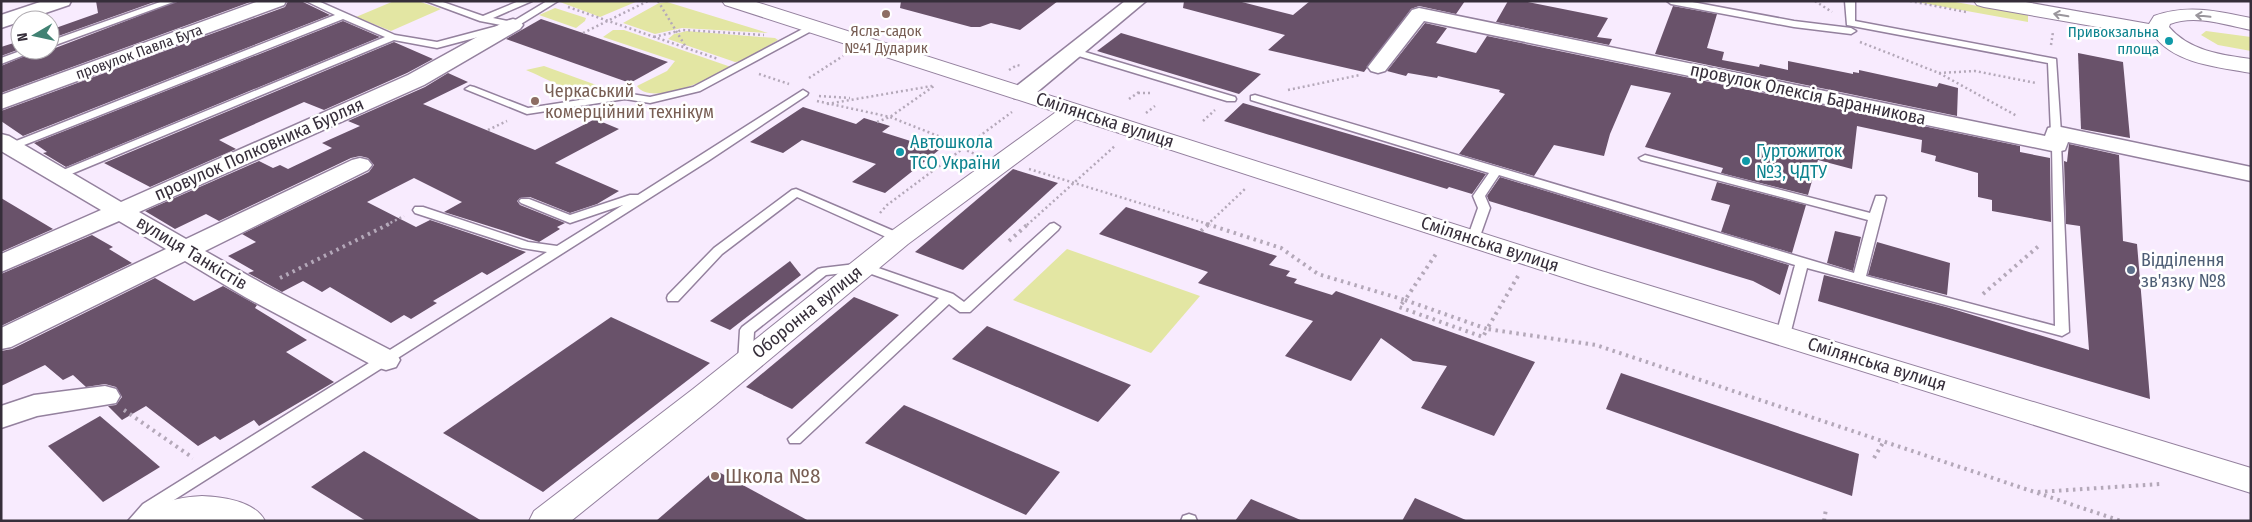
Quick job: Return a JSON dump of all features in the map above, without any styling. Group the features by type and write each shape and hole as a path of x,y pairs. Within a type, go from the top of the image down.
{"main road":[{"name":"Смілянська вулиця","path":"732,1 812,27 1017,102 1074,110 1473,239 2251,481"},
{"path":"1984,1 2160,32 2176,44 2199,54 2251,66"},
{"path":"2160,32 2158,28 2161,20 2175,16 2197,15 2251,24"},
{"name":"Оборонна вулиця","path":"546,521 864,267 887,233 1074,110"},
{"path":"157,521 176,511 200,510 232,512 248,521"}],"street":[{"path":"1,22 62,1"},
{"name":"провулок Павла Бута","path":"1,103 277,1"},
{"path":"1017,102 1137,1"},
{"name":"провулок Олексія Баранникова","path":"1378,67 1418,14 2056,139 2251,174"},
{"name":"провулок Полковника Бурляя","path":"1,264 416,80 513,25"},
{"name":"вулиця Танкістів","path":"6,144 255,291 386,360"},
{"path":"1,340 360,164"},
{"path":"1,417 34,406 105,396"}],"lane":[{"path":"60,40 172,1"},
{"path":"310,1 393,38"},
{"path":"430,1 483,19 513,25"},
{"path":"483,19 528,1"},
{"name":"провулок Полковника Бурляя","path":"393,38 437,45 513,25 554,1"},
{"path":"1255,98 1802,263 2062,332 2053,60 1805,26 1671,1"},
{"path":"1850,1 1851,31"},
{"path":"6,144 341,16"},
{"path":"470,89 527,111 625,96 650,100 696,89 812,27"},
{"path":"60,176 393,38"},
{"path":"1075,52 1231,99"},
{"path":"136,521 149,508 655,189 803,88"},
{"path":"1645,158 1876,218"},
{"path":"1473,239 1484,208 1479,196 1496,171"},
{"path":"525,201 570,219 655,189"},
{"path":"673,298 718,251 796,192 887,233"},
{"path":"1859,278 1880,198"},
{"path":"419,210 526,245 558,250"},
{"path":"864,267 948,297 965,309 1054,227"},
{"path":"1783,335 1802,263"},
{"path":"795,439 948,297"}],"path":[{"path":"583,33 648,1"},
{"path":"658,1 687,49"},
{"path":"2051,28 2053,35 2050,48 2053,60"},
{"path":"653,37 683,30 772,35"},
{"path":"1851,31 1939,73 2056,139"},
{"path":"803,88 843,56"},
{"path":"1255,98 1366,74 1378,67"},
{"path":"1939,73 1965,70 2054,87"},
{"path":"823,104 935,85 890,117 877,122"},
{"path":"803,88 858,98"},
{"path":"1129,99 1138,93"},
{"path":"887,233 875,219 886,205 1017,102"},
{"path":"1201,231 1246,188"},
{"path":"255,291 395,220 419,210"},
{"path":"1968,307 2060,228"},
{"path":"1518,276 1487,329 1483,337 1400,307 1404,300 1487,329 1596,345 2121,521"},
{"path":"1437,327 1440,322"},
{"path":"105,396 210,470"},
{"path":"1874,458 1885,441"},
{"path":"2036,492 2160,484"},
{"path":"1824,521 1826,509"}],"green space":[{"path":"394,1 418,1 441,9 391,31 356,17"},
{"path":"561,1 638,1 600,17 560,2"},
{"path":"1911,1 1950,1 2028,15 2028,22"},
{"path":"667,2 768,33 682,28 655,34 623,23 659,3"},
{"path":"555,8 586,18 585,21 576,28 539,15"},
{"path":"613,30 624,30 731,67 711,78 683,88 668,92 644,92 637,86 667,71 675,61 603,37"},
{"path":"687,31 775,38 778,40 743,61 735,62 668,39 674,34"},
{"path":"2206,31 2251,37 2251,51 2218,45 2201,35"},
{"path":"544,66 610,90 601,94 580,92 568,89 526,70"},
{"path":"1067,249 1200,296 1151,353 1013,300"}],"building":[{"path":"96,1 157,1 60,35 60,26 98,13"},
{"path":"178,1 253,1 1,93 1,66 15,60 60,60 60,46"},
{"path":"288,1 301,1 330,15 23,136 1,121 1,111 285,7"},
{"path":"901,1 1058,1 1020,30 991,23 980,27 971,27 900,8"},
{"path":"1184,1 1238,1 1293,15 1310,1 1465,1 1456,14 1419,6 1411,9 1364,72 1268,50 1285,35 1183,8"},
{"path":"1508,1 1523,1 1608,18 1597,37 1612,39 1609,45 1496,22"},
{"path":"1673,6 1717,14 1707,48 1724,52 1722,60 1759,67 1760,64 1788,70 1788,61 1853,74 1853,72 1859,73 1859,70 1937,87 1939,83 1958,88 1957,116 1655,54"},
{"path":"541,19 668,62 630,83 506,39"},
{"path":"343,21 380,37 66,167 43,153 47,152 34,143"},
{"path":"1425,23 1447,28 1436,43 1476,53 1487,36 2020,146 2020,152 2050,158 2051,222 1992,211 1992,200 1978,197 1978,173 1935,161 1936,156 1921,152 1922,140 1857,126 1852,169 1818,160 1808,195 1721,173 1723,168 1645,147 1671,93 1631,85 1610,134 1604,156 1554,145 1534,176 1459,154 1505,94 1499,92 1500,90 1438,76 1437,78 1408,73 1406,76 1387,71"},
{"path":"1121,33 1261,74 1239,94 1097,51"},
{"path":"394,42 433,59 407,73 324,110 304,102 219,140 236,149 150,187 104,163"},
{"path":"10,44 10,53 1,56 1,47"},
{"path":"2078,53 2123,62 2130,138 2081,129"},
{"path":"448,73 468,82 423,104 535,150 595,119 619,129 555,163 619,191 597,204 570,213 530,197 520,198 517,201 520,205 565,223 557,227 560,229 539,242 444,212 462,202 414,178 367,202 416,227 430,220 526,252 487,275 482,272 433,301 437,303 411,319 404,315 391,323 330,287 322,292 303,281 282,292 248,273 254,271 228,256 256,242 242,234 369,172 374,165 368,158 360,156 351,158 219,221 206,214 175,229 145,211 259,161 273,168 280,165 288,169 332,148 322,143 360,126 348,121 425,87"},
{"path":"1243,103 1486,174 1472,194 1449,187 1447,189 1224,121"},
{"name":"Автошкола ТСО України","path":"803,107 856,124 864,118 890,126 882,132 939,150 885,193 852,182 876,164 802,140 783,153 750,142"},
{"path":"2069,144 2119,155 2123,241 2137,244 2150,399 1818,301 1824,275 1946,307 2089,350 2080,226 2066,224 2064,161 2067,162"},
{"path":"1013,169 1058,183 963,270 915,252"},
{"path":"1500,177 1789,265 1780,295 1753,281 1489,201 1487,196"},
{"path":"1717,182 1806,205 1792,253 1721,232 1730,205 1711,200"},
{"path":"1,198 53,229 1,252"},
{"path":"1126,207 1277,256 1269,265 1290,271 1286,276 1297,279 1294,283 1332,295 1336,291 1535,362 1494,436 1421,408 1447,366 1413,361 1381,338 1351,381 1285,356 1313,321 1198,283 1208,272 1099,234"},
{"path":"1835,231 1861,237 1853,271 1827,263"},
{"path":"92,235 113,247 109,249 132,263 1,326 1,274"},
{"path":"1877,242 1950,263 1947,295 1868,275"},
{"path":"790,261 801,275 730,330 710,321"},
{"path":"155,278 194,301 223,286 257,305 255,308 307,340 286,352 334,382 259,426 254,420 220,440 215,436 198,446 146,406 122,420 108,406 116,405 122,397 116,387 105,384 86,387 73,375 63,380 45,365 1,386 1,351 12,349"},
{"path":"854,297 899,315 792,409 746,387"},
{"path":"611,317 710,363 543,492 443,433"},
{"path":"987,326 1131,385 1098,422 952,359"},
{"path":"1621,373 1859,454 1852,496 1606,409"},
{"path":"904,405 1060,472 1026,515 865,443"},
{"path":"100,416 160,467 103,502 48,446"},
{"path":"364,451 482,521 366,521 311,487"},
{"path":"715,470 809,521 656,521"},
{"path":"1415,498 1468,521 1402,521"},
{"path":"1251,499 1303,521 1235,521"}],"place":[{"name":"Ясла-садок №41 Дударик","path":"886,14"},
{"name":"Привокзальна площа","path":"2169,41"},
{"name":"Черкаський комерційний технікум","path":"535,101"},
{"name":"Автошкола ТСО України","path":"900,152"},
{"name":"Гуртожиток №3, ЧДТУ","path":"1746,161"},
{"name":"Відділення зв'язку №8","path":"2131,270"},
{"name":"Школа №8","path":"715,476"}]}
